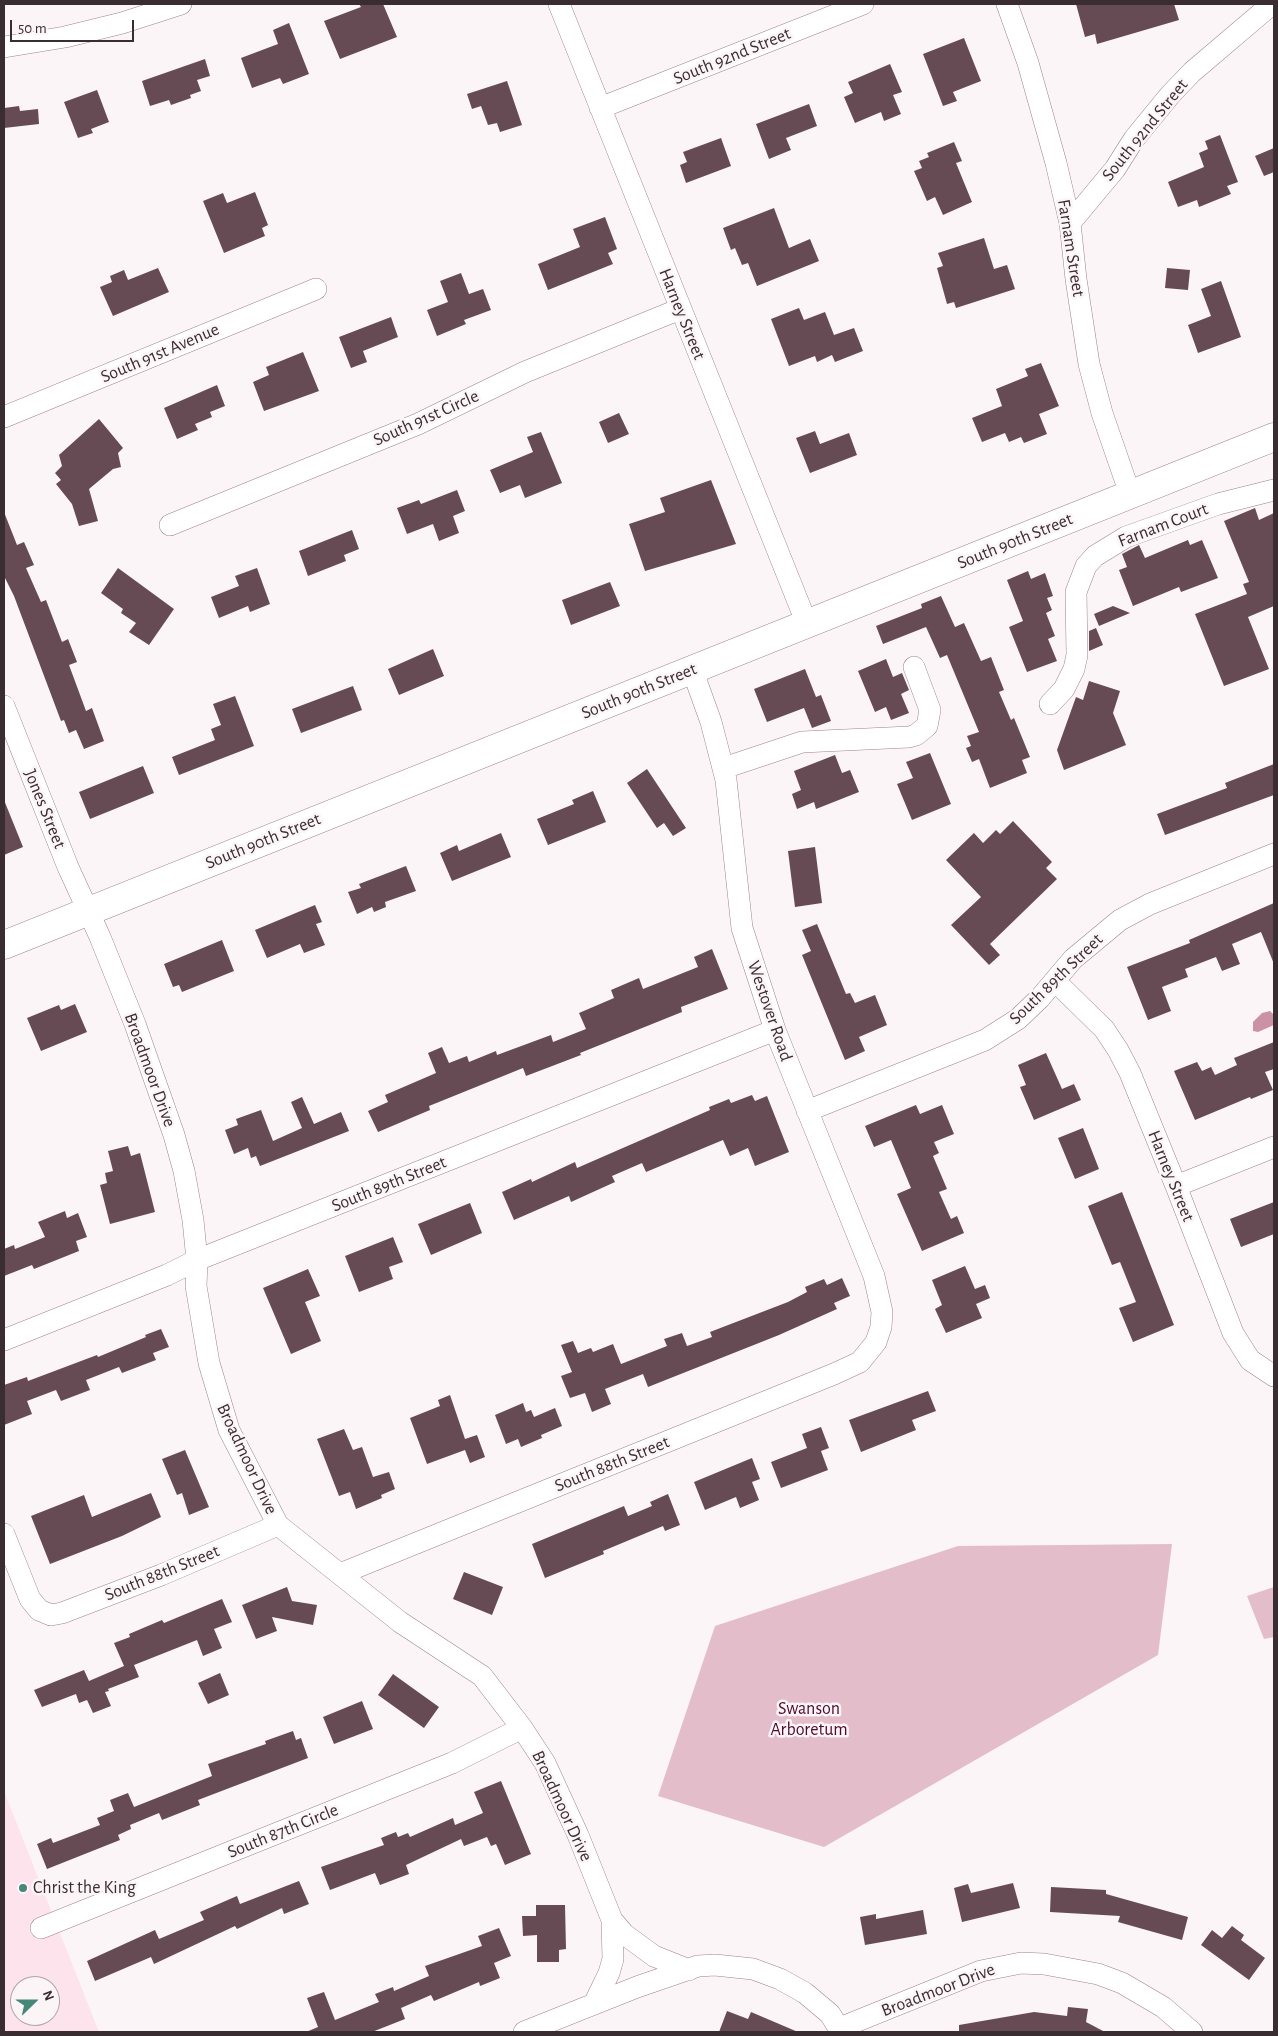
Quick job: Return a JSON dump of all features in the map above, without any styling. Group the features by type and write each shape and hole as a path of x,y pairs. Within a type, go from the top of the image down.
{"main road":[{"name":"South 90th Street","path":"4,944 1274,437"}],"street":[{"path":"4,47 65,37 122,23 181,4"},
{"name":"Harney Street","path":"559,4 807,624"},
{"name":"South 92nd Street","path":"600,108 864,4"},
{"name":"Farnam Street","path":"1007,4 1040,102 1070,223 1076,279 1089,364 1102,413 1130,494"},
{"name":"South 92nd Street","path":"1070,223 1170,95 1192,72 1272,4"},
{"name":"South 91st Avenue","path":"4,417 316,289"},
{"name":"South 91st Circle","path":"170,525 418,424 525,372 680,309"},
{"name":"Farnam Court","path":"1050,704 1064,688 1074,670 1077,655 1076,592 1086,566 1095,556 1126,537 1218,504 1274,490"},
{"path":"722,761 790,745 909,737 922,731 929,719 930,710 914,667"},
{"name":"Westover Road","path":"692,669 722,761 731,815 737,898 742,928 775,1030 874,1276 882,1312 881,1327 876,1342"},
{"name":"Jones Street","path":"4,706 68,867 88,911"},
{"name":"South 89th Street","path":"807,1111 985,1040 1018,1019 1073,960 1120,920 1150,904 1274,854"},
{"name":"Broadmoor Drive","path":"88,911 135,1024 174,1135 184,1171 197,1260 196,1286 199,1313 218,1397 242,1457 278,1526 400,1622 482,1676 522,1728 545,1763 562,1797 612,1920 624,1934 654,1956 689,1970"},
{"name":"Harney Street","path":"1055,981 1104,1029 1118,1050 1130,1072 1239,1346 1250,1360 1274,1376"},
{"name":"South 89th Street","path":"4,1340 166,1275 197,1260 775,1030"},
{"path":"1176,1186 1274,1147"},
{"name":"South 88th Street","path":"340,1574 834,1374 860,1362 876,1342"},
{"name":"South 88th Street","path":"4,1534 30,1599 45,1614 62,1614 278,1526"},
{"name":"South 87th Circle","path":"41,1928 452,1763 522,1728"},
{"name":"Broadmoor Drive","path":"594,2004 606,1980 613,1959 612,1920"},
{"name":"Broadmoor Drive","path":"526,2031 689,1970 715,1965 738,1966 780,1979 805,1994 830,2014 841,2030 981,1971 1021,1963 1044,1964 1098,1974 1122,1983 1163,2007 1192,2032"}],"shaded area":[{"path":"1270,1011 1274,1015 1274,1025 1258,1032 1253,1031 1253,1022 1262,1013"},
{"name":"Christ the King","path":"4,1791 99,2032 4,2032"}],"green space":[{"name":"Swanson Arboretum","path":"1172,1544 1158,1655 824,1847 658,1796 715,1626 958,1546"},
{"path":"1274,1587 1274,1637 1264,1639 1247,1596"}],"building":[{"path":"359,4 383,4 397,37 340,59 324,21 361,7"},
{"path":"1076,4 1174,4 1179,20 1097,44 1095,34 1085,37"},
{"path":"289,23 309,74 283,84 280,78 252,88 241,58 278,44 273,30"},
{"path":"964,38 981,81 953,92 957,101 943,106 923,54"},
{"path":"205,59 210,76 197,80 201,91 190,95 191,98 171,105 169,100 150,106 142,81"},
{"path":"890,64 902,92 893,95 901,114 884,121 881,112 855,123 844,97 853,93 848,82"},
{"path":"507,81 522,125 500,132 497,123 488,125 481,106 472,109 467,94"},
{"path":"97,90 109,122 91,129 93,133 78,138 64,102"},
{"path":"809,104 817,126 786,138 791,150 769,159 756,124"},
{"path":"19,106 20,111 38,109 39,124 4,128 4,108"},
{"path":"1220,135 1238,182 1227,186 1231,194 1199,207 1197,200 1178,207 1168,182 1204,167 1199,153 1208,149 1205,141"},
{"path":"721,138 731,166 686,183 680,165 687,162 683,152"},
{"path":"954,142 962,161 956,163 972,202 943,215 935,197 927,201 914,171 922,168 919,161 929,157 927,153"},
{"path":"1274,148 1274,172 1264,176 1255,156"},
{"path":"255,192 268,225 262,228 265,236 224,253 203,201 223,193 227,203"},
{"path":"774,208 789,248 810,239 819,261 757,286 748,263 742,265 735,248 731,250 723,228"},
{"path":"605,217 617,249 608,253 613,264 548,290 538,264 580,247 573,229"},
{"path":"984,238 994,269 1007,265 1015,289 956,308 954,302 947,304 937,268 943,266 938,253"},
{"path":"158,268 169,292 113,316 100,287 112,282 110,276 124,270 128,280"},
{"path":"1167,268 1190,270 1188,290 1165,288"},
{"path":"461,273 469,294 483,289 491,310 464,320 466,324 437,336 427,310 448,302 440,281"},
{"path":"1221,281 1241,337 1198,353 1188,325 1211,316 1201,289"},
{"path":"799,308 804,320 825,312 834,335 854,328 863,351 835,362 832,355 817,362 815,356 789,366 771,319"},
{"path":"391,317 398,337 363,351 367,362 351,368 339,337"},
{"path":"303,352 319,391 264,411 253,382 269,375 266,367"},
{"path":"1041,363 1059,406 1039,414 1047,434 1024,443 1021,437 1009,442 1005,433 982,442 972,418 1002,406 996,389 1028,376 1025,369"},
{"path":"217,385 225,406 210,412 212,417 195,424 198,430 177,439 164,408"},
{"path":"619,413 629,434 608,443 599,422"},
{"path":"99,419 123,448 118,453 121,467 113,469 89,489 98,521 79,526 72,504 56,484 61,480 55,473 62,466 59,455"},
{"path":"815,431 820,444 849,433 857,455 810,473 796,438"},
{"path":"541,432 562,483 525,498 520,485 500,493 490,470 533,452 527,437"},
{"path":"711,480 736,544 645,571 629,524 665,512 660,498"},
{"path":"457,490 465,511 453,516 459,533 439,541 433,524 407,534 397,508 419,500 421,504"},
{"path":"1255,508 1259,520 1274,513 1274,606 1248,617 1269,669 1224,686 1195,614 1247,594 1243,584 1249,582 1224,521"},
{"path":"4,512 17,545 24,542 34,565 26,568 41,602 46,600 62,642 68,639 77,662 69,665 86,711 92,708 104,741 84,749 76,730 69,733 64,720 61,721 14,596 4,576"},
{"path":"352,530 359,549 344,555 346,561 308,576 299,551"},
{"path":"1188,540 1190,545 1202,540 1218,578 1181,592 1179,587 1133,606 1119,570 1127,567 1122,554 1139,545 1145,558"},
{"path":"118,568 174,609 149,645 129,632 136,623 121,613 123,609 101,593"},
{"path":"257,568 270,604 250,612 248,606 219,618 211,597 239,586 235,576"},
{"path":"1028,571 1031,579 1045,573 1053,596 1047,598 1052,610 1046,613 1055,636 1048,639 1057,661 1027,672 1009,627 1023,621 1007,580"},
{"path":"610,582 620,606 571,625 562,600"},
{"path":"941,596 955,627 964,623 981,661 991,657 1004,690 999,692 1011,720 1014,718 1030,757 1022,760 1027,773 990,788 979,759 972,762 966,748 971,746 967,736 979,732 947,655 940,658 926,627 883,644 876,626 922,608 921,604"},
{"path":"1113,606 1130,613 1099,626 1094,614"},
{"path":"1096,628 1103,645 1089,651 1089,631"},
{"path":"433,649 444,676 399,695 388,669"},
{"path":"886,659 893,677 902,673 909,690 901,694 909,713 891,720 886,707 875,712 858,671"},
{"path":"805,669 816,697 821,695 831,721 812,728 804,708 767,722 754,689"},
{"path":"1089,681 1120,691 1113,713 1126,745 1064,770 1057,750 1076,697 1083,700"},
{"path":"353,686 362,710 301,733 292,709"},
{"path":"235,696 254,746 179,775 172,757 215,740 211,729 221,725 213,704"},
{"path":"930,753 951,804 912,820 897,784 913,778 906,762"},
{"path":"835,755 842,773 850,770 859,792 816,809 814,802 797,809 792,794 801,790 794,771"},
{"path":"1274,764 1274,795 1165,835 1157,814 1227,788 1225,783"},
{"path":"143,766 154,793 90,819 79,792"},
{"path":"647,769 686,828 673,836 664,823 657,828 627,783"},
{"path":"593,791 606,822 548,845 537,819 574,804 572,800"},
{"path":"4,800 23,847 4,855"},
{"path":"1013,821 1052,862 1046,868 1057,879 990,944 1000,955 989,965 951,925 981,897 946,860 974,833 983,843 996,830 1000,834"},
{"path":"501,833 511,857 452,881 440,853 457,845 459,851"},
{"path":"815,847 822,903 795,907 788,851"},
{"path":"406,866 416,891 385,902 386,907 374,912 372,907 357,914 348,892 361,888 359,884"},
{"path":"1274,903 1274,964 1261,932 1232,944 1240,964 1222,971 1216,957 1185,969 1188,977 1162,987 1171,1011 1148,1020 1127,967 1190,943 1189,940"},
{"path":"315,905 322,922 316,924 325,945 304,953 300,944 267,958 255,930"},
{"path":"817,924 846,994 850,993 855,1003 875,995 887,1025 859,1037 865,1051 845,1060 802,955 811,951 802,930"},
{"path":"222,940 234,971 182,992 179,985 173,987 164,964"},
{"path":"712,949 728,989 681,1007 682,1012 580,1053 581,1055 526,1076 523,1068 429,1106 430,1110 378,1132 368,1111 388,1102 385,1095 436,1073 428,1053 442,1047 449,1063 467,1056 469,1062 496,1051 497,1055 551,1035 553,1042 586,1029 579,1013 614,998 611,990 639,978 643,989 698,967 694,957"},
{"path":"75,1004 87,1032 41,1051 27,1018 59,1005 61,1010"},
{"path":"1274,1042 1274,1069 1265,1072 1273,1090 1251,1099 1250,1097 1195,1120 1174,1071 1197,1062 1202,1071 1211,1067 1215,1075 1237,1065 1234,1058"},
{"path":"1046,1053 1062,1089 1074,1084 1081,1100 1034,1120 1020,1087 1026,1085 1018,1065"},
{"path":"752,1095 755,1101 767,1096 789,1152 755,1166 748,1148 730,1156 723,1140 646,1172 642,1163 612,1176 615,1182 571,1202 569,1196 514,1220 502,1192 531,1179 532,1182 575,1162 577,1168 710,1110 709,1107 729,1099 731,1103"},
{"path":"302,1097 314,1124 341,1112 349,1131 260,1166 256,1156 251,1158 248,1148 234,1154 225,1130 238,1125 236,1119 261,1110 273,1141 302,1128 291,1102"},
{"path":"916,1105 920,1114 942,1105 954,1134 934,1142 939,1153 933,1156 947,1189 939,1192 951,1219 957,1216 964,1233 922,1251 897,1194 911,1188 891,1140 874,1147 865,1126"},
{"path":"1083,1128 1099,1169 1075,1179 1058,1138"},
{"path":"128,1146 131,1156 140,1153 155,1212 110,1224 100,1185 107,1183 105,1173 113,1171 108,1151"},
{"path":"1122,1192 1174,1325 1133,1342 1119,1308 1136,1302 1120,1262 1112,1265 1088,1206"},
{"path":"1274,1202 1274,1234 1241,1247 1230,1219"},
{"path":"470,1203 482,1233 431,1255 418,1224"},
{"path":"65,1211 67,1218 78,1213 87,1237 76,1241 79,1251 34,1269 32,1265 4,1276 4,1249 14,1245 15,1249 45,1237 38,1222"},
{"path":"393,1237 403,1262 389,1267 393,1279 359,1292 345,1256"},
{"path":"965,1266 975,1289 985,1285 990,1298 976,1304 982,1318 946,1333 935,1309 942,1305 932,1280"},
{"path":"308,1269 320,1296 305,1302 321,1341 291,1354 263,1288"},
{"path":"842,1278 850,1296 834,1303 837,1309 779,1335 648,1387 643,1374 605,1389 611,1404 592,1412 585,1393 570,1398 561,1376 572,1372 561,1345 573,1341 578,1353 591,1348 593,1352 613,1344 621,1364 667,1346 664,1339 682,1333 687,1346 712,1337 710,1332 788,1302 807,1292 805,1287 824,1279 827,1285"},
{"path":"161,1329 169,1347 153,1353 156,1360 122,1373 119,1367 86,1380 90,1390 61,1401 56,1390 27,1401 32,1414 4,1425 4,1385 27,1377 28,1381 97,1355 98,1357"},
{"path":"928,1391 936,1411 912,1420 916,1430 861,1452 849,1420"},
{"path":"450,1395 465,1439 477,1435 485,1457 470,1463 465,1450 427,1464 410,1418 440,1406 438,1400"},
{"path":"523,1403 526,1412 531,1410 534,1417 555,1408 562,1426 541,1435 542,1438 521,1447 518,1439 506,1444 495,1415"},
{"path":"821,1427 829,1448 821,1451 828,1470 781,1488 771,1462 807,1448 802,1434"},
{"path":"344,1429 353,1450 362,1447 373,1477 389,1472 395,1489 381,1495 382,1498 356,1509 350,1492 339,1496 317,1439"},
{"path":"185,1450 209,1507 189,1515 182,1493 177,1495 162,1459"},
{"path":"752,1458 760,1479 752,1482 759,1500 740,1508 736,1497 705,1510 694,1482"},
{"path":"151,1493 161,1517 122,1536 50,1564 31,1516 84,1495 92,1517"},
{"path":"668,1494 680,1525 665,1531 663,1526 603,1551 604,1554 545,1578 532,1544 624,1506 628,1516 652,1506 650,1502"},
{"path":"464,1572 503,1587 492,1615 453,1599"},
{"path":"287,1587 292,1601 317,1605 313,1625 272,1617 277,1631 256,1639 242,1605"},
{"path":"222,1599 232,1622 214,1629 222,1648 203,1656 197,1640 134,1665 139,1677 108,1689 109,1691 105,1692 111,1706 93,1713 87,1700 79,1703 76,1694 42,1707 34,1690 84,1670 89,1681 124,1666 114,1643 130,1637 129,1634 162,1620 164,1623"},
{"path":"220,1673 229,1695 208,1704 198,1683"},
{"path":"393,1674 439,1707 424,1728 378,1695"},
{"path":"362,1701 373,1729 334,1744 323,1717"},
{"path":"293,1731 296,1740 301,1738 308,1758 198,1800 200,1805 162,1820 159,1813 130,1825 131,1829 118,1835 120,1840 47,1869 37,1844 51,1838 53,1843 100,1825 97,1818 114,1811 110,1800 128,1793 134,1807 212,1776 208,1764 266,1744 265,1741"},
{"path":"501,1781 531,1854 505,1865 496,1844 491,1846 487,1837 464,1846 461,1839 406,1865 409,1874 380,1885 375,1873 330,1890 321,1867 384,1845 381,1838 396,1832 398,1837 408,1833 410,1837 453,1818 455,1825 483,1813 474,1792"},
{"path":"299,1881 309,1904 284,1914 282,1908 237,1929 235,1926 154,1964 151,1957 95,1981 87,1961 155,1930 159,1939 204,1920 200,1912 237,1896 240,1904"},
{"path":"1013,1883 1020,1908 962,1922 954,1888 968,1884 971,1893"},
{"path":"1051,1887 1106,1890 1106,1894 1188,1917 1182,1940 1118,1922 1120,1916 1050,1912"},
{"path":"536,1905 565,1905 566,1949 559,1950 559,1962 537,1962 537,1935 523,1936 522,1916 536,1916"},
{"path":"923,1910 927,1934 865,1945 860,1917 876,1914 876,1919"},
{"path":"1232,1926 1244,1935 1241,1940 1265,1958 1249,1980 1201,1945 1212,1930 1222,1938"},
{"path":"499,1928 511,1956 494,1963 500,1978 480,1986 479,1982 434,2001 431,1995 401,2008 405,2019 372,2032 306,2032 318,2027 307,1998 324,1992 335,2020 379,2002 375,1994 393,1987 394,1991 429,1976 425,1966 482,1946 478,1936"},
{"path":"1068,2007 1088,2009 1086,2022 1105,2032 959,2032 959,2025 1034,2012 1067,2016"},
{"path":"727,2011 748,2019 751,2012 798,2032 719,2032"}],"place":[{"name":"Christ the King","path":"23,1888"}]}
